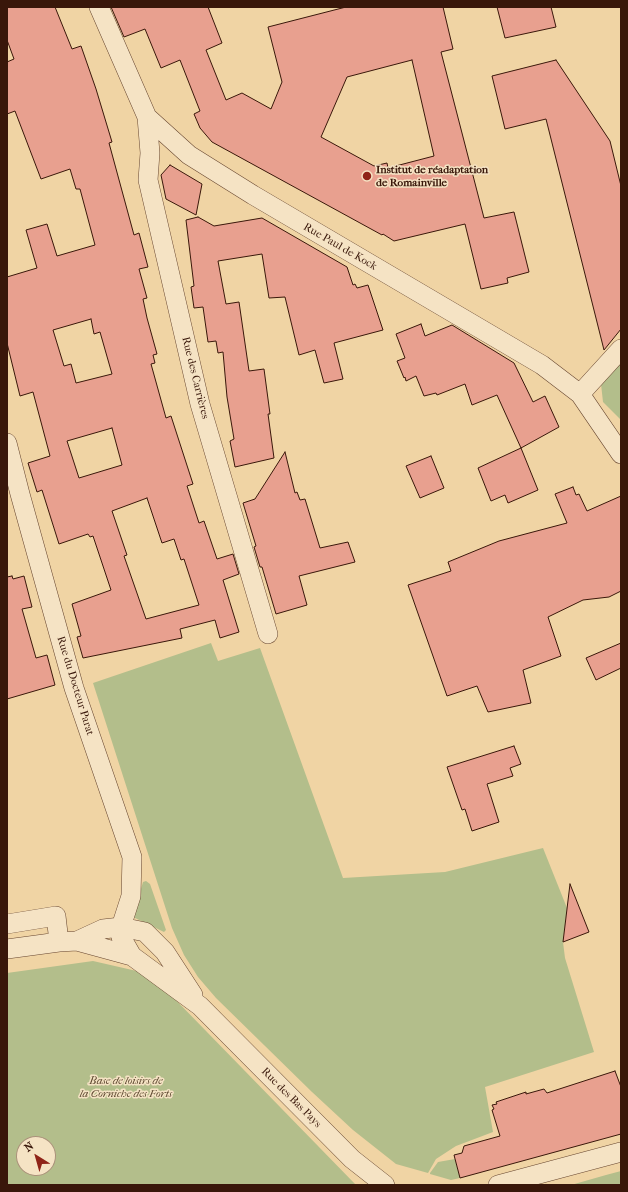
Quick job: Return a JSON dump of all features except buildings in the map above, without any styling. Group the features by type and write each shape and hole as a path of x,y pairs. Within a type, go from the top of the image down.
{"street":[{"name":"Rue Paul de Kock","path":"99,7 147,117 188,156 542,365 580,394 621,454"},
{"name":"Rue des Carrières","path":"147,117 150,153 148,180 200,404 268,634"},
{"path":"580,394 621,349"},
{"name":"Rue du Docteur Parat","path":"7,443 13,495 74,688 132,857 131,896 121,927"},
{"path":"7,924 56,916 68,941"},
{"path":"7,949 68,941 103,929 121,927"},
{"name":"Rue des Bas Pays","path":"200,1006 164,952 145,932 121,927 121,936 132,956 200,1006 347,1154 385,1185"},
{"path":"68,941 132,956"},
{"path":"498,1185 621,1152"}],"green space":[{"path":"621,362 621,420 603,402 601,384"},
{"path":"211,643 218,661 260,648 343,878 445,872 543,848 567,908 563,942 565,958 594,1052 485,1087 493,1132 456,1146 436,1159 428,1173 396,1164 353,1130 312,1092 216,998 198,977 184,955 172,928 93,683"},
{"path":"146,881 150,884 166,930 164,932 133,917 143,882"},
{"name":"Base de loisirs de la Corniche des Forts","path":"93,961 141,972 169,993 356,1185 7,1185 7,973"},
{"path":"455,1159 460,1178 451,1180 430,1174 438,1162"},
{"path":"621,1171 621,1185 571,1185 606,1175"}],"place":[{"name":"Institut de réadaptation de Romainville","path":"367,176"}]}
